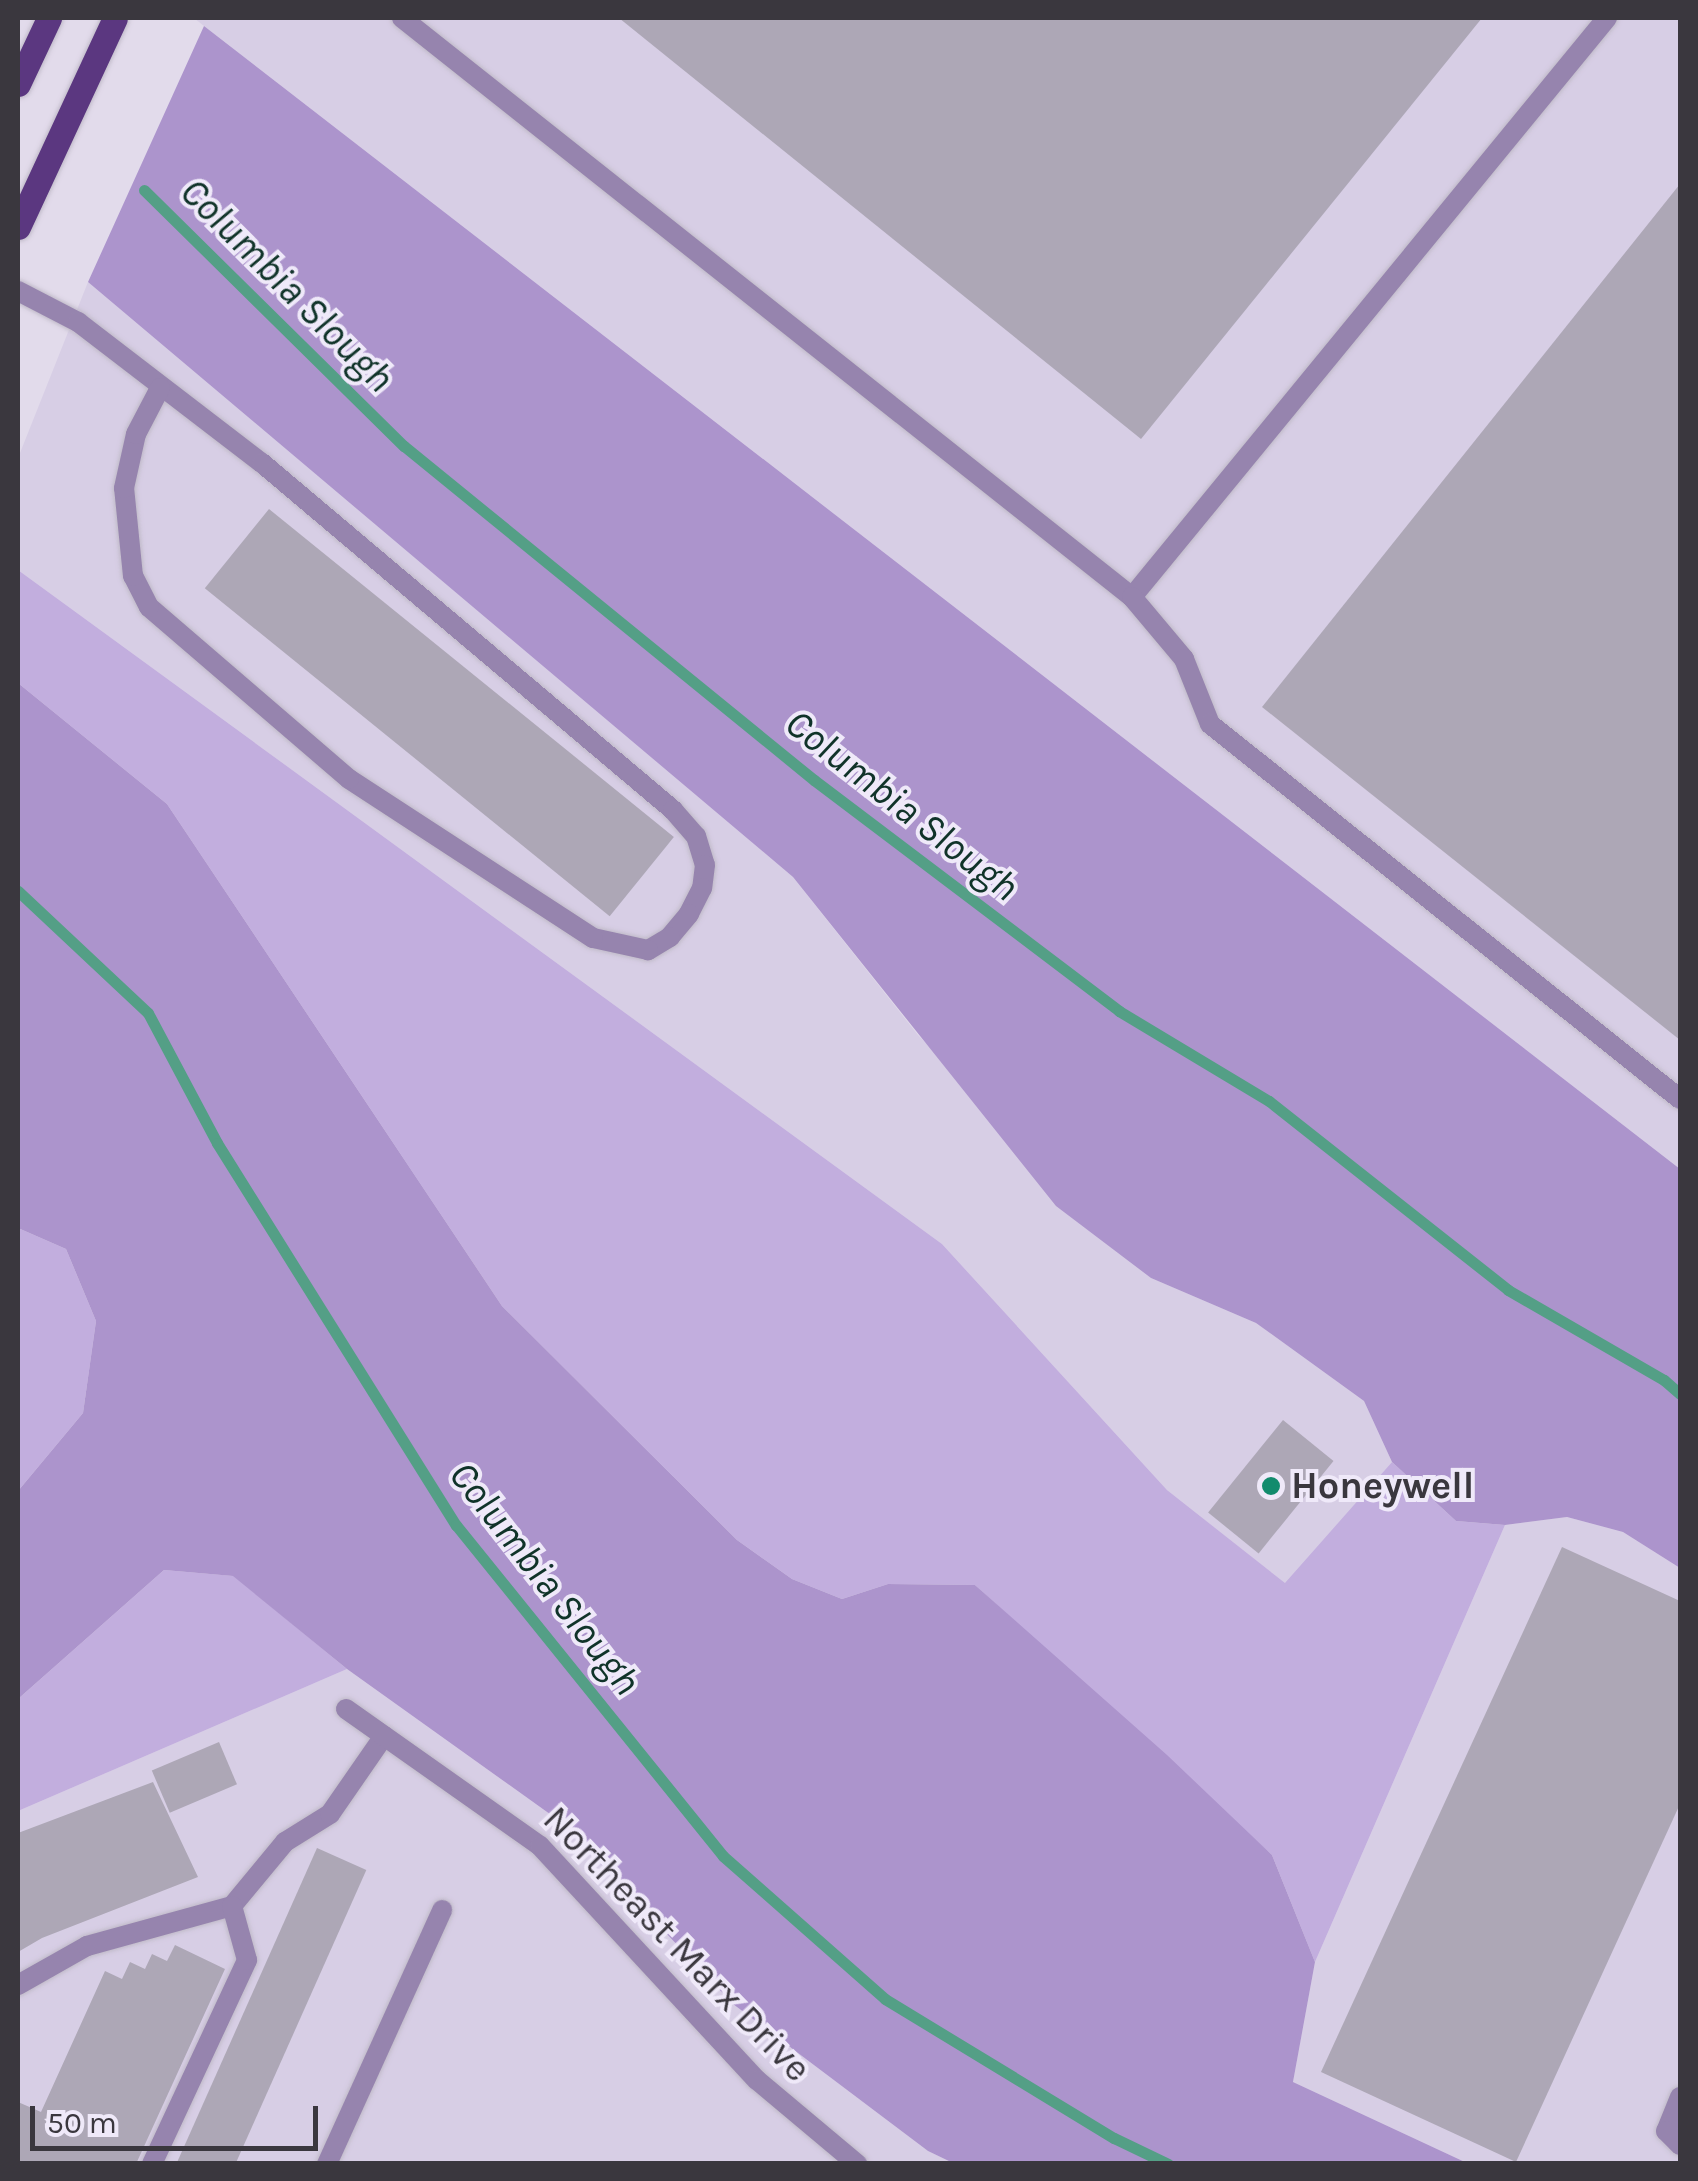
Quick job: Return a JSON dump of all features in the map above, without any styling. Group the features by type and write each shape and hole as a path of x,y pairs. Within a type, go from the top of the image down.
{"main road":[{"path":"18,84 49,18"},
{"path":"18,227 115,18"}],"street":[{"path":"402,18 1132,597 1184,659 1210,724 1680,1099"},
{"path":"1132,597 1607,18"},
{"path":"18,291 78,322 262,463 673,810 696,836 705,865 702,888 689,914 670,937 648,950 593,938 349,779 149,608 133,576 124,488 136,434 160,388"},
{"name":"Northeast Marx Drive","path":"346,1709 540,1846 756,2080 857,2164"},
{"path":"18,1985 87,1946 232,1906 285,1842 330,1814 384,1736"},
{"path":"152,2164 248,1960 232,1906"},
{"path":"327,2164 442,1910"},
{"path":"1680,2098 1666,2131 1680,2145"}],"shaded area":[{"path":"194,18 1680,18 1680,1169 204,26"},
{"path":"204,26 1680,1169 1680,1568 1623,1532 1567,1517 1505,1525 1456,1521 1392,1462 1364,1401 1256,1323 1151,1278 1056,1206 793,877 88,282"},
{"path":"88,282 793,877 918,1035 1151,1278 1256,1323 1364,1401 1392,1462 1286,1584 1167,1490 942,1244 18,570 18,458"},
{"path":"18,570 942,1244 1167,1490 1285,1583 1392,1462 1456,1521 1505,1525 1315,1962 1272,1855 975,1585 888,1584 842,1599 792,1579 737,1540 502,1306 167,804 18,683"},
{"path":"18,683 167,804 502,1306 737,1540 792,1579 842,1599 888,1584 975,1585 1167,1755 1272,1855 1315,1962 1293,2082 1467,2163 953,2163 928,2151 733,2004 561,1822 347,1669 233,1576 164,1570 18,1699 18,1491 83,1413 96,1321 66,1249 18,1228"},
{"path":"18,1228 66,1249 96,1321 83,1413 18,1491"},
{"path":"1567,1517 1623,1532 1680,1568 1680,2163 1467,2163 1293,2082 1315,1962 1505,1525"},
{"path":"164,1570 234,1576 347,1669 18,1811 18,1699"},
{"path":"347,1669 561,1822 733,2004 928,2151 953,2163 18,2163 18,1811"}],"building":[{"path":"619,18 1482,18 1141,439"},
{"path":"1680,184 1680,1040 1262,707"},
{"path":"269,509 674,837 610,916 205,588"},
{"name":"Honeywell","path":"1283,1420 1334,1461 1259,1553 1208,1512"},
{"path":"1562,1547 1680,1601 1680,1804 1516,2162 1321,2072"},
{"path":"219,1742 237,1784 170,1813 152,1771"},
{"path":"153,1782 198,1877 42,1938 18,1952 18,1833"},
{"path":"317,1848 366,1870 235,2164 176,2164"},
{"path":"175,1945 225,1969 136,2164 18,2164 18,2102 41,2112 105,1971 122,1979 130,1962 145,1969 152,1954 167,1961"}],"waterway":[{"name":"Columbia Slough","path":"144,190 404,446 814,780 1119,1011 1269,1101 1508,1290 1664,1380 1680,1394"},
{"name":"Columbia Slough","path":"18,891 148,1013 217,1143 456,1525 723,1856 885,1999 1114,2138 1168,2164"}],"place":[{"name":"Honeywell","path":"1271,1486"}]}
